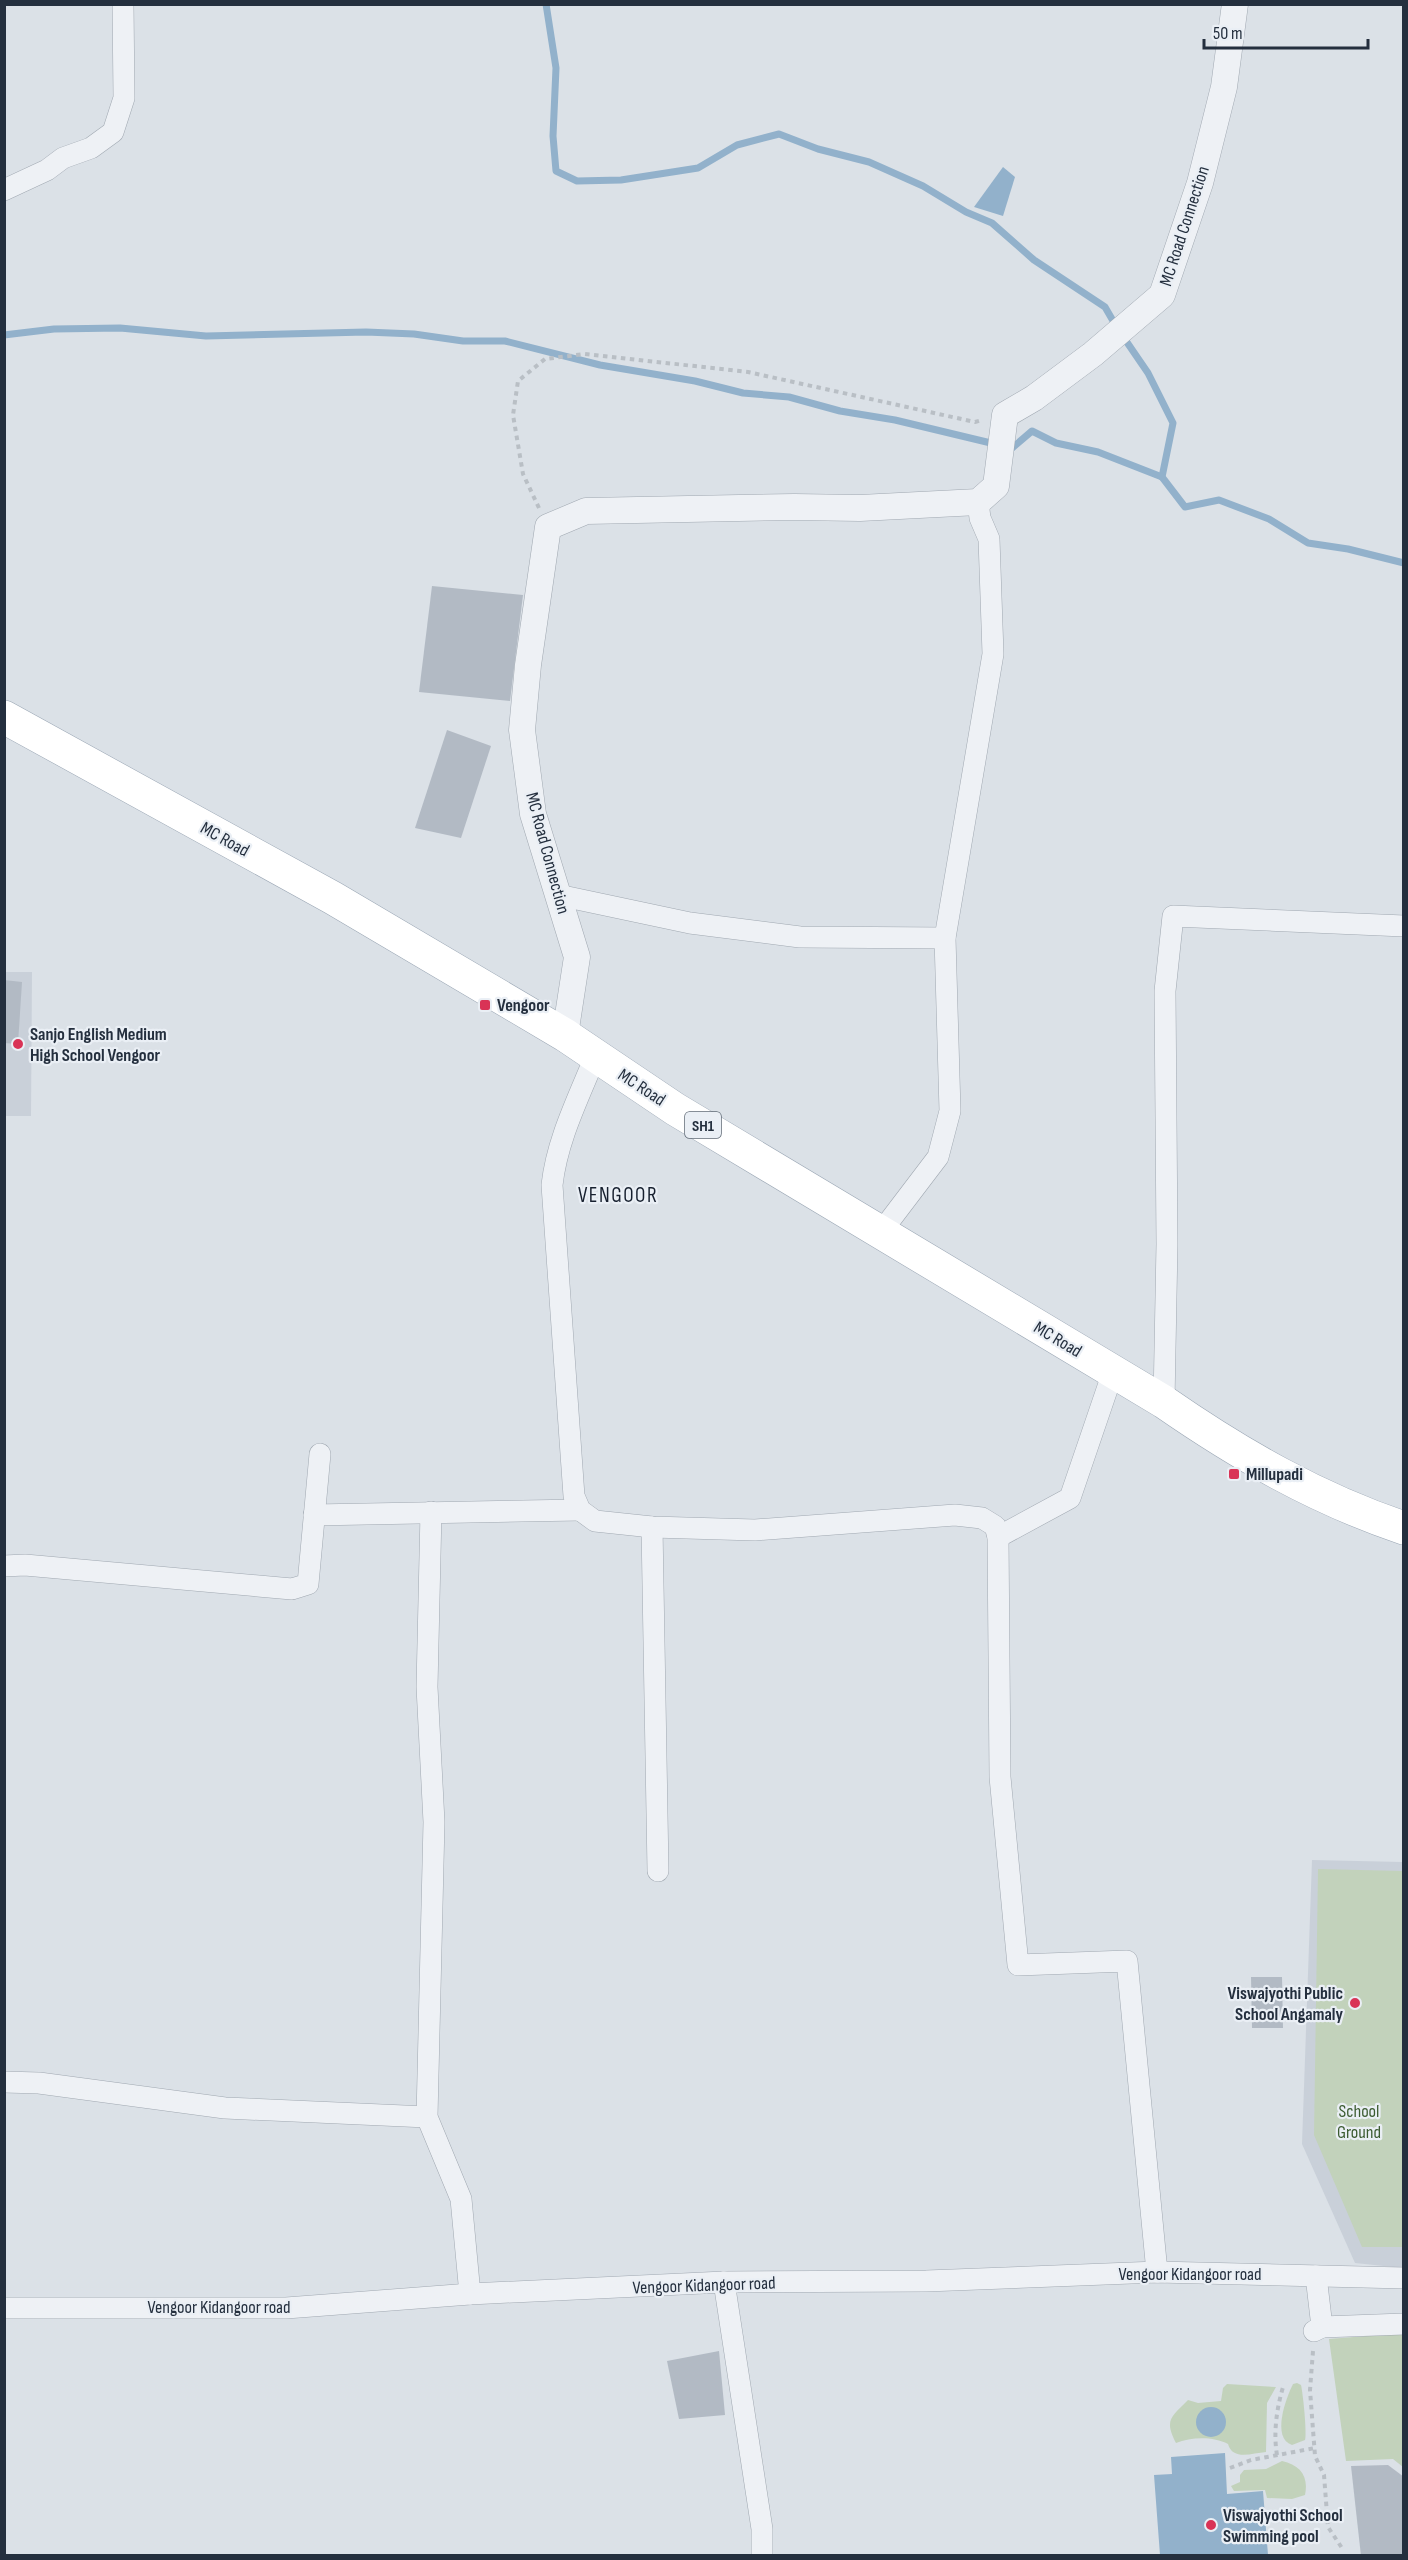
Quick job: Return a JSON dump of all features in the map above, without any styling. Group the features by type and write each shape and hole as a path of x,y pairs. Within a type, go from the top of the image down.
{"main road":[{"name":"MC Road","path":"4,717 333,898 565,1035 675,1109 1164,1402 1214,1436 1287,1480 1363,1515 1404,1528"}],"street":[{"path":"4,190 47,170 63,158 92,148 113,132 124,98 123,4"},
{"name":"MC Road Connection","path":"1005,415 1034,398 1085,360 1162,295 1200,183 1224,87 1235,4"},
{"path":"548,527 586,511 860,508 978,502 996,486 1005,415"},
{"path":"881,1232 938,1157 950,1111 945,939 993,654 989,539 980,518 978,502"},
{"name":"MC Road Connection","path":"548,527 528,665 522,730 533,814 577,957 565,1035"},
{"path":"558,895 690,923 800,937 945,939"},
{"path":"1164,1402 1167,1244 1165,991 1173,916 1404,926"},
{"path":"595,1057 561,1141 552,1185 574,1496 580,1510 595,1521 652,1527 755,1530 955,1515 982,1518 995,1526 998,1537 1000,1777 1018,1965 1127,1961 1157,2272"},
{"path":"998,1537 1070,1498 1113,1372"},
{"path":"4,1566 25,1565 292,1589 308,1584 320,1454"},
{"path":"314,1515 580,1510"},
{"path":"431,1512 427,1687 434,1822 427,2117 461,2199 470,2294"},
{"path":"652,1527 658,1871"},
{"path":"4,2082 39,2083 225,2108 427,2117"},
{"name":"Vengoor Kidangoor road","path":"4,2308 286,2308 470,2294 724,2282 926,2281 1157,2272 1404,2278"},
{"path":"1316,2276 1318,2329 1404,2324"},
{"path":"724,2282 762,2529 762,2556"}],"path":[{"path":"548,527 523,474 513,415 518,381 545,359 585,354 748,372 975,422 1005,415"},
{"path":"1318,2329 1310,2390 1315,2456 1324,2475 1328,2527 1342,2548"},
{"path":"1277,2456 1275,2441 1278,2399 1284,2384"},
{"path":"1230,2468 1251,2460 1315,2448"}],"shaded area":[{"name":"Sanjo English Medium High School Vengoor","path":"5,972 32,972 31,1116 5,1116"},
{"name":"School Ground","path":"1312,1860 1403,1862 1403,2268 1355,2263 1302,2144"}],"green space":[{"name":"School Ground","path":"1318,1869 1403,1871 1403,2247 1362,2247 1314,2135"},
{"path":"1403,2333 1403,2467 1393,2459 1346,2461 1329,2339"},
{"path":"1297,2383 1302,2389 1305,2440 1292,2445 1286,2441 1281,2426 1287,2398 1293,2384"},
{"path":"1227,2384 1276,2387 1267,2403 1266,2452 1234,2453 1228,2444 1209,2439 1176,2443 1170,2424 1177,2411 1188,2400 1198,2403 1221,2401 1223,2388"},
{"path":"1282,2461 1294,2465 1302,2472 1306,2482 1305,2495 1292,2499 1267,2498 1265,2490 1234,2491 1231,2486 1240,2482 1240,2475 1244,2470 1266,2469"}],"water":[{"path":"1003,167 1015,177 1003,216 974,207"},
{"path":"1211,2407 1222,2411 1226,2422 1222,2433 1211,2437 1200,2433 1196,2422 1200,2411"},
{"name":"Viswajyothi School Swimming pool","path":"1225,2453 1227,2494 1263,2491 1268,2555 1160,2555 1154,2475 1172,2474 1171,2457"}],"building":[{"path":"432,586 523,595 510,701 419,692"},
{"path":"447,730 491,746 461,838 415,828"},
{"path":"4,980 22,982 18,1044 4,1043"},
{"path":"1251,1977 1282,1977 1283,2028 1252,2028"},
{"path":"719,2351 725,2415 679,2419 667,2361"},
{"path":"1388,2465 1404,2477 1404,2556 1361,2556 1351,2466"}],"waterway":[{"path":"546,4 556,68 553,136 556,171 577,181 621,180 698,168 737,145 779,134 818,149 869,162 923,186 966,212 992,223 1034,260 1105,307 1116,326"},
{"path":"4,335 54,329 120,328 206,336 366,332 414,334 463,341 505,341 600,365 695,381 743,393 789,397 840,411 895,420 995,444"},
{"path":"1122,335 1148,373 1173,423 1162,477 1185,507 1219,500 1269,519 1308,543 1348,549 1404,563"},
{"path":"1006,448 1011,449 1032,431 1056,443 1098,452 1162,477"}],"place":[{"name":"Vengoor","path":"485,1005"},
{"name":"Sanjo English Medium High School Vengoor","path":"18,1044"},
{"name":"Millupadi","path":"1234,1474"},
{"name":"Viswajyothi Public School Angamaly","path":"1355,2003"},
{"name":"Viswajyothi School Swimming pool","path":"1211,2525"}],"district":[{"name":"VENGOOR","path":"618,1195"}]}
